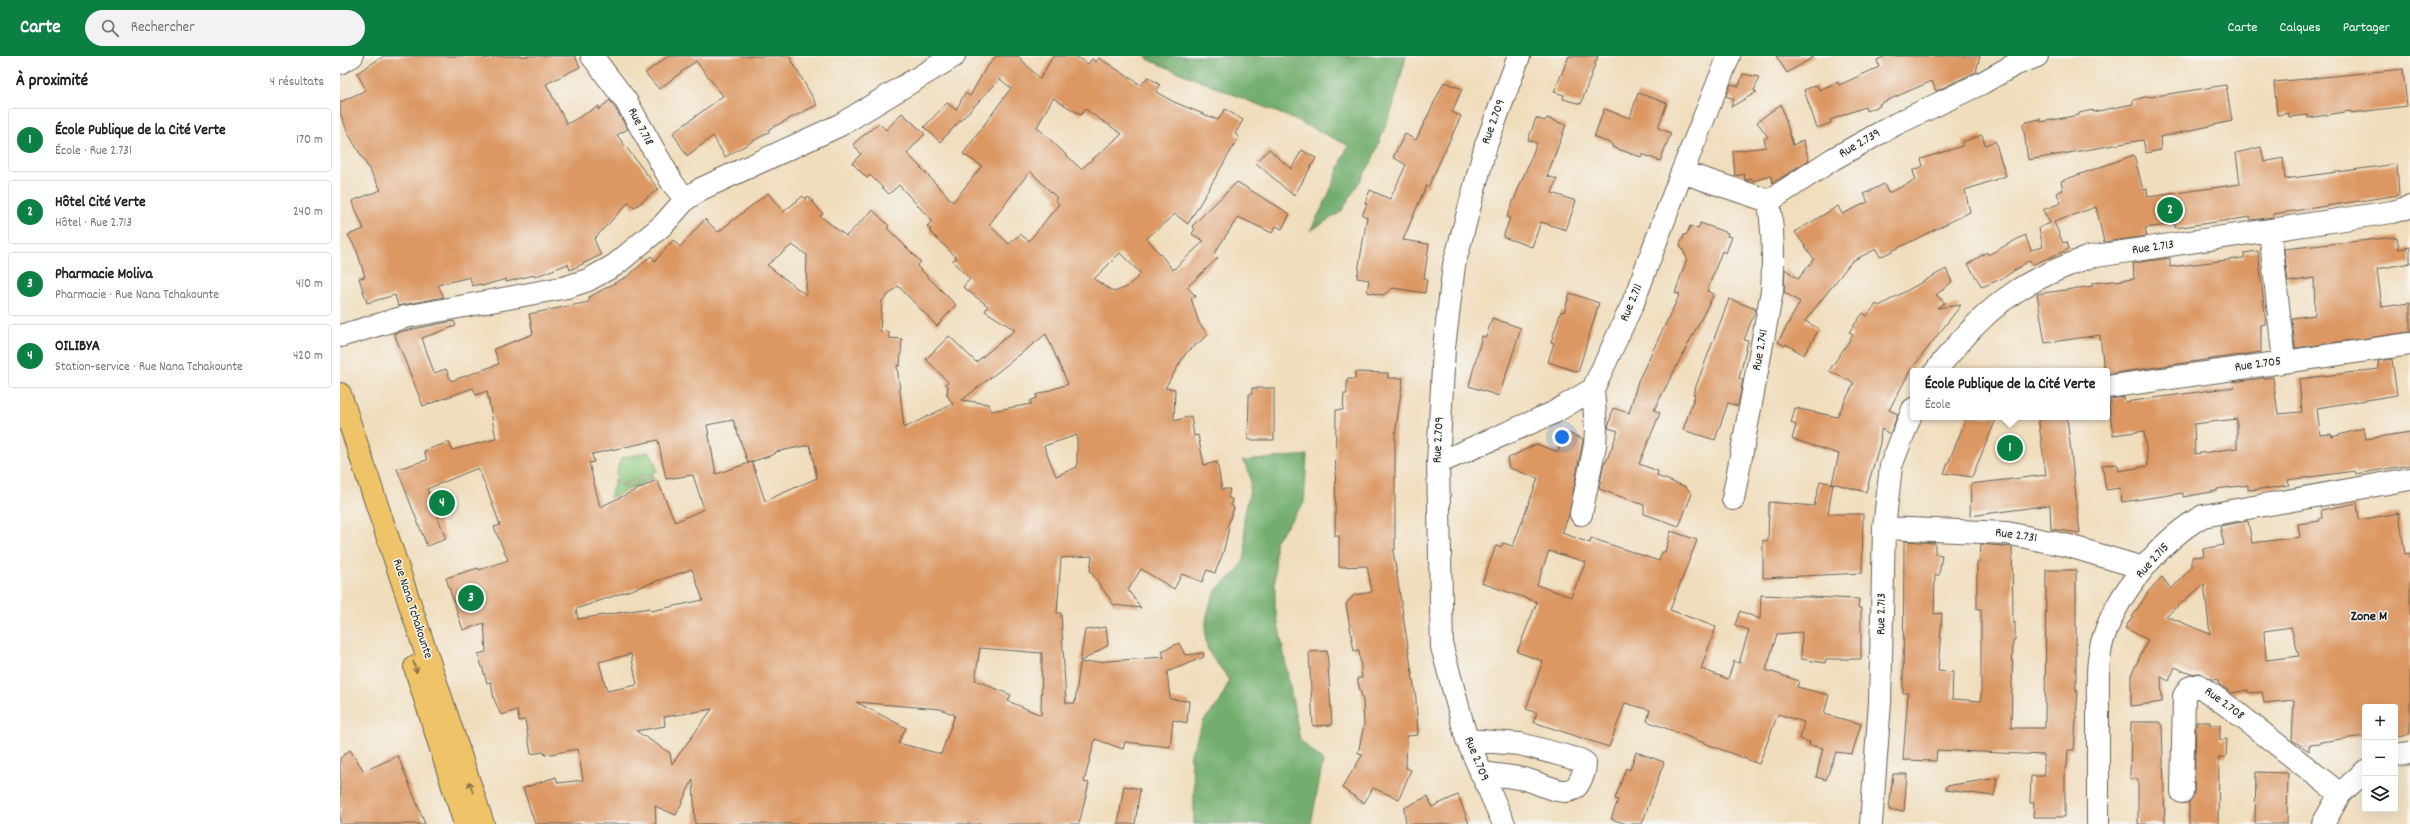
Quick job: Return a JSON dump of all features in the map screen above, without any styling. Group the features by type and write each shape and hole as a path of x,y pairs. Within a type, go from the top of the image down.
{"main road":[{"name":"Rue Nana Tchakounte","path":"340,394 483,824"},
{"name":"Rue Nana Tchakounte","path":"340,430 465,824"}],"street":[{"path":"340,63 352,56"},
{"name":"Rue 7.718","path":"592,56 626,101 672,184 686,199"},
{"path":"340,336 405,317 567,287 588,280 615,265 640,246 663,225 686,199 701,189 840,125 954,56"},
{"name":"Rue 2.709","path":"1504,824 1467,740 1442,647 1438,463 1444,348 1454,266 1486,145 1518,56"},
{"name":"Rue 2.711","path":"1593,389 1634,303 1682,172 1729,56"},
{"name":"Rue 2.739","path":"1768,201 1833,159 1896,124 1982,83 2015,60 2037,56"},
{"path":"1682,172 1768,201"},
{"name":"Rue 2.741","path":"1733,499 1772,291 1774,255 1768,201"},
{"name":"Rue 2.713","path":"1938,368 1979,319 2012,292 2047,272 2089,257 2392,212 2410,207"},
{"path":"2270,231 2284,362"},
{"name":"Rue 2.705","path":"2110,387 2410,344"},
{"path":"1438,463 1554,413 1593,389 1596,445 1581,514"},
{"name":"Rue 2.713","path":"1871,824 1880,702 1884,528 1891,466 1910,417"},
{"name":"Rue 2.715","path":"2098,824 2098,679 2104,637 2119,603 2143,568 2188,524 2203,516 2410,479"},
{"name":"Rue 2.731","path":"1884,528 2008,533 2069,546 2143,568"},
{"name":"Rue 2.708","path":"2182,792 2184,696 2190,688 2198,685 2232,709 2340,794"},
{"path":"1467,740 1520,744 1580,760 1585,763 1585,771 1578,786 1571,791 1563,791 1525,779 1481,773"},
{"path":"2398,755 2410,753"},
{"path":"2323,824 2340,794 2362,774"}],"green space":[{"path":"1146,56 1406,56 1393,107 1371,163 1341,212 1310,231 1328,196 1348,145 1291,118 1149,60"},
{"path":"648,452 652,455 657,471 623,485 616,474 621,458"},
{"path":"1307,455 1304,503 1275,541 1275,607 1300,740 1323,761 1311,824 1194,824 1194,781 1190,755 1204,720 1220,702 1229,681 1207,648 1205,628 1213,596 1221,585 1238,570 1244,558 1246,542 1244,521 1250,490 1250,475 1242,461"},
{"path":"652,475 654,478 610,498 616,478 623,488"}],"building":[{"path":"384,56 482,56 484,59 499,56 575,56 580,67 546,84 567,124 599,106 598,110 610,100 628,129 617,135 658,189 634,208 629,202 594,239 601,255 570,270 568,264 534,277 534,275 506,282 506,279 482,286 481,284 472,286 470,277 438,285 444,297 398,306 395,295 367,303 359,278 365,277 357,251 348,235 364,229 352,201 381,190 348,133 340,113 340,102 366,90 357,73"},
{"path":"668,56 789,56 817,105 769,129 769,132 725,157 713,136 687,156 673,133 723,96 696,61 659,89 645,73"},
{"path":"996,56 1018,56 1040,79 1053,56 1075,56 1088,64 1092,59 1096,62 1099,58 1141,85 1148,77 1160,85 1156,92 1174,102 1218,120 1225,109 1243,120 1235,134 1239,137 1188,224 1175,214 1147,238 1173,270 1204,241 1192,234 1195,229 1192,226 1237,182 1290,214 1282,229 1276,226 1272,233 1238,217 1214,254 1218,258 1187,287 1196,296 1191,298 1199,323 1208,335 1186,353 1165,388 1175,389 1174,421 1191,416 1194,436 1198,435 1204,465 1217,462 1222,489 1230,489 1228,498 1232,499 1231,506 1234,507 1227,528 1229,528 1223,553 1215,573 1207,570 1202,582 1182,574 1174,589 1141,569 1128,590 1141,608 1114,605 1090,571 1092,556 1061,558 1057,613 1061,613 1066,703 1075,703 1080,663 1164,657 1162,651 1179,643 1185,655 1203,653 1204,657 1167,672 1170,699 1189,701 1187,723 1173,720 1170,747 1125,742 1123,749 1095,739 1084,782 1089,783 1079,824 695,824 693,779 676,815 655,806 656,824 535,824 523,788 556,777 558,783 583,780 578,749 545,755 544,752 531,754 525,720 519,721 517,710 501,715 494,699 491,682 487,683 478,654 486,652 484,623 463,630 446,578 478,568 479,570 508,560 494,527 500,525 490,497 478,468 427,489 446,539 427,546 397,469 427,460 424,451 449,442 452,450 496,439 487,391 476,395 473,388 423,406 394,333 454,321 456,326 422,338 434,373 446,369 451,381 499,364 494,349 533,334 529,314 589,302 589,297 628,276 651,256 655,261 673,240 680,247 705,219 718,232 768,193 783,212 803,196 805,199 808,196 823,214 820,216 846,236 873,210 889,226 887,228 921,262 917,266 956,305 937,326 898,286 882,301 880,331 889,332 889,338 902,339 900,366 897,365 904,428 953,404 947,395 948,386 945,384 948,382 926,359 949,336 976,362 1015,330 985,311 988,306 963,287 970,279 952,261 957,258 929,231 931,230 927,226 932,221 899,185 889,194 870,175 867,178 852,163 861,154 853,144 879,123 886,130 902,113 925,134 907,153 953,202 982,166 963,154 1011,88 1000,79 940,142 924,127 947,103 956,110 965,93 970,96 984,71","holes":["1053,98 1081,115 1085,109 1122,134 1081,169 1037,127","1030,171 1057,198 1055,200 1059,204 1029,241 1020,234 1009,244 989,225","792,245 807,255 806,295 767,265","1120,253 1141,274 1127,287 1114,292 1094,279","1046,334 1068,384 1036,395 1037,398 1030,401 1032,404 991,411 989,404 962,400","733,420 748,463 775,454 775,452 810,445 817,478 765,501 752,462 716,474 707,425","1077,435 1077,467 1056,476 1044,446","658,440 666,479 693,475 704,509 675,522 657,480 600,507 589,463 594,462 592,454","692,569 703,600 651,611 650,608 578,619 576,609","980,648 1042,653 1041,715 1008,701 1011,695 975,680","631,654 637,685 607,691 599,662","856,702 940,709 955,715 941,754 898,743 906,728","712,709 672,764 670,753 636,731 665,726 664,717"]},
{"path":"1569,56 1598,56 1581,104 1563,99 1564,95 1554,92"},
{"path":"1776,56 1815,56 1787,73"},
{"path":"1886,56 1980,56 1976,72 1936,91 1932,81 1879,104 1880,106 1866,111 1865,107 1830,120 1831,123 1817,128 1804,90 1817,85 1819,90 1838,82 1839,85 1879,67 1877,60"},
{"path":"2403,69 2407,106 2351,113 2351,111 2308,118 2308,115 2289,117 2289,113 2277,115 2274,82"},
{"path":"1743,74 1759,77 1754,91 1757,92 1731,107 1734,99 1726,96 1731,84 1739,86"},
{"path":"1444,82 1462,89 1452,112 1461,116 1428,187 1426,186 1403,240 1429,244 1424,279 1427,279 1425,293 1393,288 1383,295 1367,292 1369,280 1357,278 1367,217 1362,215 1367,204 1365,203 1370,190 1390,199 1406,165 1393,157 1405,134 1416,140"},
{"path":"2226,85 2232,121 2160,137 2161,150 2146,153 2143,140 2028,160 2023,125 2026,122 2041,119 2041,122 2079,115 2079,113 2093,110 2093,112 2133,104 2133,100 2149,96"},
{"path":"1638,93 1667,103 1658,128 1671,133 1660,161 1642,154 1641,157 1612,147 1612,144 1594,137 1604,109 1630,118"},
{"path":"1781,104 1793,145 1803,140 1809,160 1773,183 1771,176 1752,181 1752,179 1745,180 1744,174 1735,176 1733,151 1766,147 1764,139 1768,137 1757,122"},
{"path":"1536,118 1545,121 1547,118 1566,125 1547,176 1557,179 1552,193 1576,201 1566,230 1541,222 1532,247 1503,237 1510,218 1507,217 1537,143 1528,140"},
{"path":"1982,135 1985,145 1995,141 2006,176 1965,190 1970,212 1880,257 1876,249 1852,261 1805,321 1819,329 1804,355 1786,344 1785,346 1778,342 1800,302 1784,292 1785,269 1798,279 1814,259 1795,232 1838,206 1842,214 1868,202 1864,194 1884,184 1888,193 1916,180 1913,171 1923,166 1921,159 1962,146 1962,142"},
{"path":"2261,147 2264,162 2283,158 2285,179 2397,164 2399,195 2274,214 2274,217 2251,220 2250,217 2175,228 2175,224 2145,228 2147,236 2104,242 2096,207 2054,222 2063,243 2067,242 2069,249 2032,265 2030,260 2003,278 1982,287 1968,264 1987,252 1988,255 2025,235 2031,250 2043,247 2039,228 2050,223 2043,210 2061,203 2057,193 2063,190 2061,181 2134,155 2143,190 2147,189 2148,197 2240,184 2236,153"},
{"path":"1269,149 1291,169 1302,150 1316,158 1294,196 1256,163"},
{"path":"1700,223 1728,233 1727,236 1732,237 1726,253 1722,251 1707,291 1714,294 1654,410 1660,413 1639,464 1658,471 1657,476 1686,487 1692,494 1679,526 1644,514 1644,505 1599,489 1604,462 1606,462 1618,431 1608,428 1613,408 1629,413 1638,381 1680,294 1675,293 1687,258 1680,245 1690,226 1698,229"},
{"path":"2397,237 2399,249 2410,247 2410,263 2377,269 2382,307 2410,303 2410,332 2295,348 2292,318 2315,315 2314,278 2288,282 2284,249"},
{"path":"2258,251 2266,324 2261,325 2261,352 2110,374 2110,368 2104,368 2100,335 2045,343 2037,294 2093,286 2092,283 2134,279 2133,263 2170,258 2170,267 2244,258 2244,253"},
{"path":"1946,269 1952,282 1936,295 1945,303 1937,308 1961,305 1912,368 1910,368 1910,371 1889,410 1898,414 1890,434 1881,429 1880,443 1866,492 1832,483 1839,454 1792,439 1796,425 1791,423 1795,408 1837,417 1854,383 1829,371 1853,335 1849,332 1863,313 1867,316 1876,304 1879,306"},
{"path":"1570,293 1599,303 1578,372 1548,362 1554,343 1551,342 1561,311 1564,312"},
{"path":"1729,299 1756,309 1744,340 1748,341 1739,379 1743,380 1738,406 1728,403 1715,440 1683,430 1695,395 1693,394"},
{"path":"1492,318 1521,328 1499,396 1469,386 1482,336 1486,337"},
{"path":"2392,359 2397,395 2317,408 2320,435 2331,434 2332,437 2364,428 2366,439 2410,432 2410,465 2356,474 2355,471 2288,480 2289,485 2271,488 2248,490 2248,485 2217,489 2217,491 2183,497 2183,493 2122,502 2120,488 2106,490 2102,465 2117,464 2119,471 2148,466 2144,431 2113,435 2110,399 2124,397 2125,402 2234,387 2233,382 2273,377 2278,414 2302,412 2299,379 2379,369 2378,361","holes":["2237,419 2237,448 2195,454 2194,424"]},
{"path":"1355,372 1388,373 1388,378 1403,378 1395,435 1395,550 1393,550 1416,699 1418,735 1407,736 1406,768 1411,770 1399,799 1373,788 1364,803 1342,788 1363,754 1358,753 1364,725 1363,701 1357,678 1362,678 1359,650 1354,651 1346,604 1354,595 1372,592 1367,566 1339,567 1339,536 1335,536 1336,410 1343,410 1344,394 1347,394 1347,379 1355,379"},
{"path":"1252,388 1274,388 1274,440 1248,440 1249,394 1252,394"},
{"path":"1966,420 1996,420 1972,477 1944,473"},
{"path":"2038,420 2067,420 2080,533 2051,529 2050,505 1970,516 1971,484 2046,475"},
{"path":"1563,431 1583,439 1569,515 1562,533 1590,543 1591,538 1659,561 1662,552 1665,552 1671,531 1697,540 1670,610 1716,627 1701,669 1728,679 1734,661 1739,663 1749,630 1735,625 1740,611 1760,619 1761,595 1859,599 1858,608 1861,608 1861,659 1826,659 1825,663 1801,659 1802,632 1777,634 1766,670 1799,681 1797,687 1829,695 1824,714 1861,724 1852,754 1836,752 1826,780 1816,777 1823,748 1809,745 1810,742 1800,739 1804,722 1778,714 1759,764 1647,721 1650,710 1625,703 1609,747 1533,722 1537,713 1526,709 1543,661 1517,652 1537,602 1482,583 1496,546 1501,547 1503,543 1513,546 1538,478 1509,468 1507,459 1536,444 1558,452","holes":["1549,551 1586,562 1571,597 1537,585"]},
{"path":"1820,481 1833,484 1828,514 1863,514 1862,573 1763,578 1763,540 1768,541 1769,502 1814,506"},
{"path":"2357,503 2359,520 2399,513 2405,554 2410,553 2410,734 2398,736 2398,704 2362,704 2362,736 2309,745 2309,751 2292,740 2294,700 2264,703 2262,692 2248,693 2248,690 2231,693 2219,684 2218,680 2211,679 2200,673 2190,674 2175,667 2169,681 2161,677 2162,702 2131,706 2131,675 2148,640 2125,628 2148,592 2162,577 2171,589 2192,567 2192,557 2204,556 2203,549 2224,545 2220,526 2248,521 2252,543 2300,537 2298,524 2320,521 2319,519 2322,518 2321,510","holes":["2204,584 2210,634 2166,616","2291,627 2299,656 2266,660 2264,631"]},
{"path":"1904,541 1935,543 1935,554 1942,555 1939,575 1935,575 1934,614 1942,613 1938,671 1953,672 1952,699 1981,701 1981,609 1977,609 1977,562 1980,562 1981,544 2012,547 2013,623 2015,622 2015,640 2013,640 2011,728 2045,728 2046,570 2076,570 2076,692 2078,691 2074,750 2068,750 2067,767 2065,768 2065,817 2033,817 2034,803 2030,803 2031,776 2044,776 2044,755 1937,750 1936,761 1903,760 1908,693 1903,693"},
{"path":"1106,627 1108,645 1080,662 1085,630"},
{"path":"1327,651 1332,725 1313,726 1309,652"},
{"path":"2131,722 2159,722 2162,726 2165,824 2138,824 2138,779 2130,779"},
{"path":"2196,722 2210,722 2210,725 2220,725 2220,740 2227,739 2226,757 2219,757 2218,824 2189,824 2189,802 2194,792"},
{"path":"350,750 364,771 398,756 425,824 340,824 340,758"},
{"path":"1636,752 1664,762 1642,824 1627,824 1611,819 1618,800 1615,799 1626,768 1630,770"},
{"path":"2256,772 2288,773 2287,824 2255,824"},
{"path":"1893,774 1907,774 1904,811 1889,810"},
{"path":"1997,778 1994,796 1946,790 1946,786"},
{"path":"1124,786 1140,789 1135,824 1118,824"},
{"path":"1458,795 1469,824 1406,824 1404,808 1428,796 1432,807"}],"place":[{"name":"Hôtel Cité Verte","path":"2170,210"},
{"name":"École Publique de la Cité Verte","path":"2010,448"},
{"name":"OILIBYA","path":"442,503"},
{"name":"Pharmacie Moliva","path":"471,598"}],"district":[{"name":"Zone M","path":"2369,617"}]}
